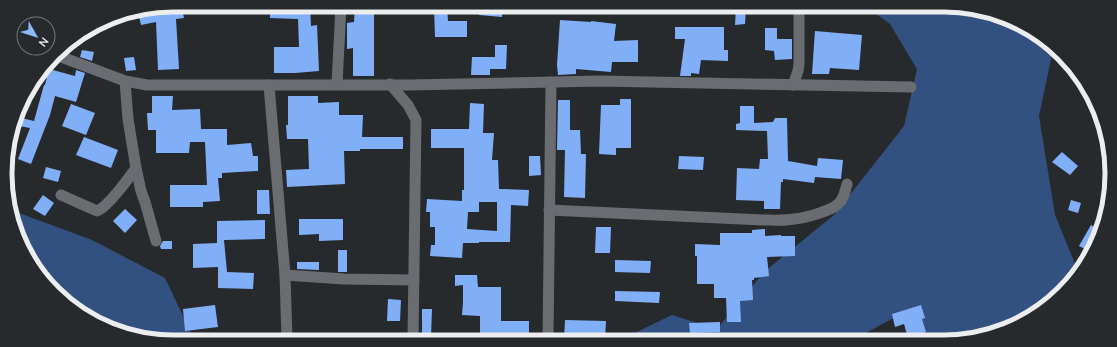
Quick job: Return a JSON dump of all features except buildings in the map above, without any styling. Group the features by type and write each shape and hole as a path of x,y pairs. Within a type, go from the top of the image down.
{"street":[{"path":"337,84 341,12"},
{"path":"793,85 798,72 799,64 799,12"},
{"path":"61,57 125,81 147,85 600,81 911,87"},
{"path":"125,81 128,119 136,168 141,191 156,241"},
{"path":"548,335 551,82"},
{"path":"390,84 408,105 416,120 414,335"},
{"path":"269,85 285,275 287,335"},
{"path":"61,195 97,211 106,205 136,168"},
{"path":"549,210 763,220 795,219 825,211 836,206 840,203 844,196 847,184"},
{"path":"285,275 344,279 414,280"}],"shaded area":[{"path":"874,12 965,13 1005,24 1033,39 1052,54 1039,116 1055,215 1076,266 1072,272 1058,288 1033,308 1005,323 965,334 920,335 910,309 862,335 630,335 672,315 717,329 765,271 834,215 904,126 917,69 890,24"},
{"path":"17,211 92,240 165,278 192,335 152,334 115,324 75,302 59,288 45,272 24,235"}]}
